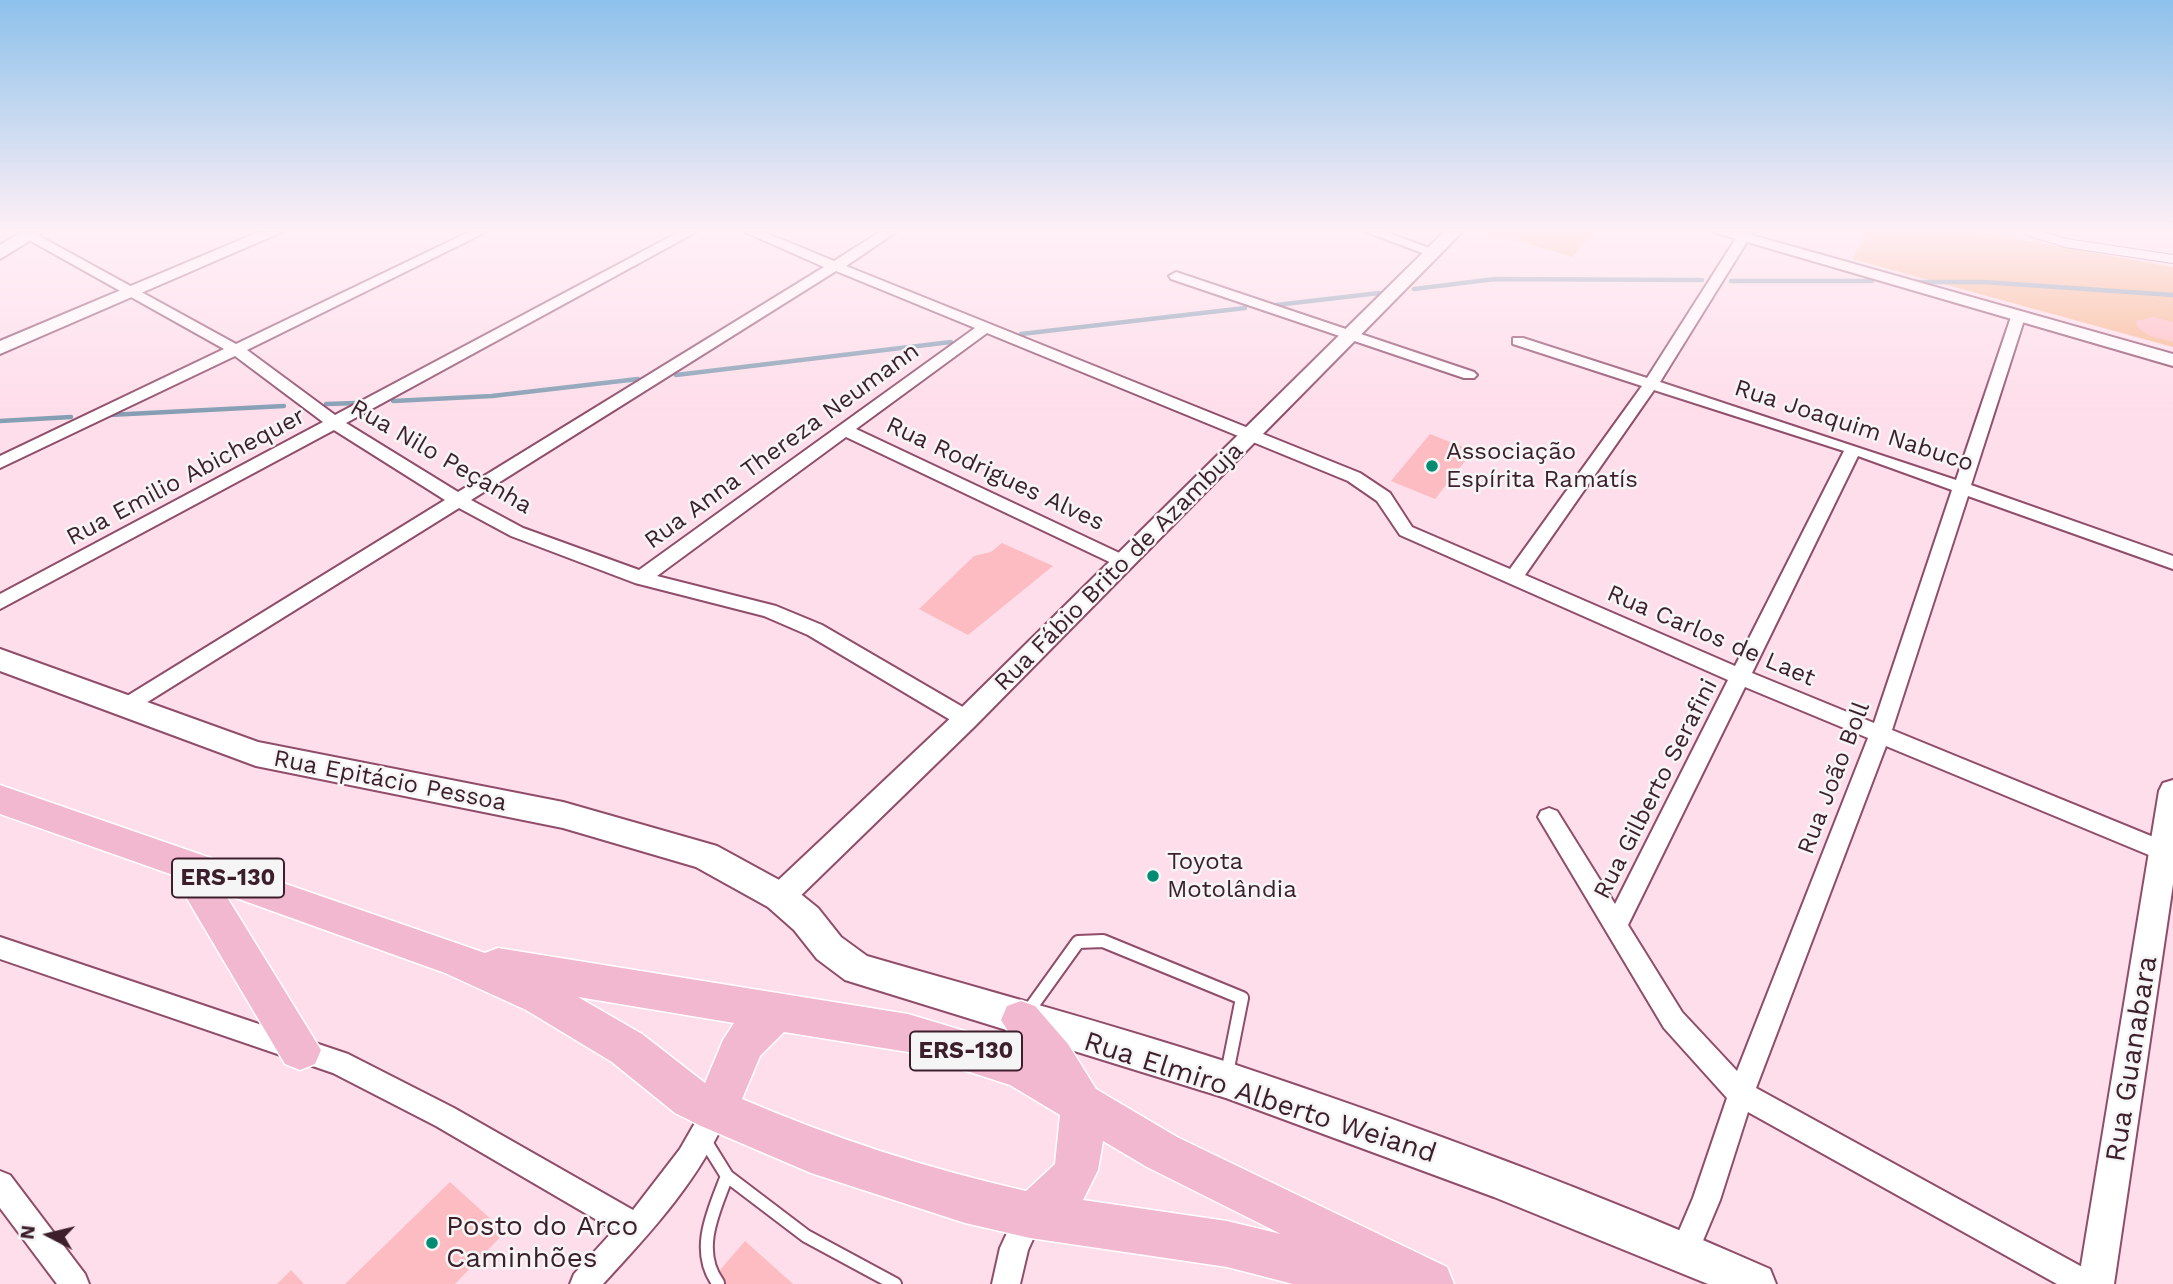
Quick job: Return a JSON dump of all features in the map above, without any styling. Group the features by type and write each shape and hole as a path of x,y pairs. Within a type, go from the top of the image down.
{"main road":[{"name":"Rua Epitácio Pessoa","path":"0,660 256,754 563,815 705,856 780,897"},
{"name":"ERS-130","path":"0,799 456,959 551,1004 627,1048 690,1098 710,1124 811,1151 965,1200 1030,1215 1227,1244 1385,1284"},
{"path":"185,863 300,1050"},
{"name":"Rua Elmiro Alberto Weiand","path":"780,897 806,919 828,948 857,969 1226,1080 1494,1177 1684,1252 1755,1284"},
{"name":"ERS-130","path":"456,959 908,1033 1020,1068 1162,1152 1287,1216 1430,1284"},
{"path":"710,1124 743,1041 760,1023 780,1013"},
{"path":"1021,1020 1065,1076 1080,1102 1081,1151 1075,1173 1058,1198 1030,1215"}],"street":[{"name":"Rua Nilo Peçanha","path":"125,292 237,350 335,423 458,500 517,532 641,578 769,611 815,630 966,719"},
{"path":"0,348 137,292"},
{"path":"0,463 357,292"},
{"name":"Rua Emilio Abichequer","path":"0,602 579,292"},
{"path":"126,706 793,292"},
{"name":"Rua Carlos de Laet","path":"898,292 1354,477 1373,488 1388,503 1396,520 1406,531 1741,677 1881,732 2169,854"},
{"path":"1224,292 1469,375"},
{"name":"Rua Fábio Brito de Azambuja","path":"780,897 966,719 1394,292"},
{"path":"1513,578 1650,385 1709,292"},
{"path":"1935,292 2173,359"},
{"name":"Rua João Boll","path":"1684,1252 1706,1200 1741,1094 1881,732 2018,317"},
{"name":"Rua Anna Thereza Neumann","path":"641,578 985,328"},
{"name":"Rua Joaquim Nabuco","path":"1518,341 1853,449 2173,563"},
{"name":"Rua Rodrigues Alves","path":"845,430 1124,562"},
{"name":"Rua Gilberto Serafini","path":"1616,926 1853,449"},
{"name":"Rua Guanabara","path":"2096,1284 2169,854 2173,791"},
{"path":"1549,817 1673,1020 1741,1094 2085,1284"},
{"path":"0,948 339,1063 445,1117 636,1227"},
{"path":"584,1284 665,1196 710,1124"},
{"path":"0,1185 75,1284"},
{"path":"1006,1284 1014,1248 1030,1215"}],"lane":[{"path":"1021,1020 1078,942 1103,941 1241,998 1226,1080"},
{"path":"710,1124 727,1176 806,1236 895,1284"},
{"path":"718,1283 713,1278 705,1246 727,1176"}],"shaded area":[{"path":"1972,292 2173,292 2173,347"}],"building":[{"path":"2153,317 2173,322 2173,342 2150,336 2138,328 2136,321"},
{"name":"Associação Espírita Ramatís","path":"1430,434 1473,451 1435,499 1391,481"},
{"path":"1002,543 1053,566 968,635 919,609 974,556 991,552"},
{"path":"450,1182 505,1232 455,1284 345,1284"},
{"path":"745,1241 793,1284 708,1284"},
{"path":"291,1270 304,1284 277,1284"}],"waterway":[{"path":"2128,292 2173,295"},
{"path":"1276,305 1379,293"},
{"path":"1021,334 1245,308"},
{"path":"676,375 951,342"},
{"path":"393,401 492,396 638,379"},
{"path":"326,404 356,403"},
{"path":"109,415 284,406"},
{"path":"0,421 71,417"}],"place":[{"name":"Associação Espírita Ramatís","path":"1432,466"},
{"name":"Toyota Motolândia","path":"1153,876"},
{"name":"Posto do Arco Caminhões","path":"432,1243"}]}
